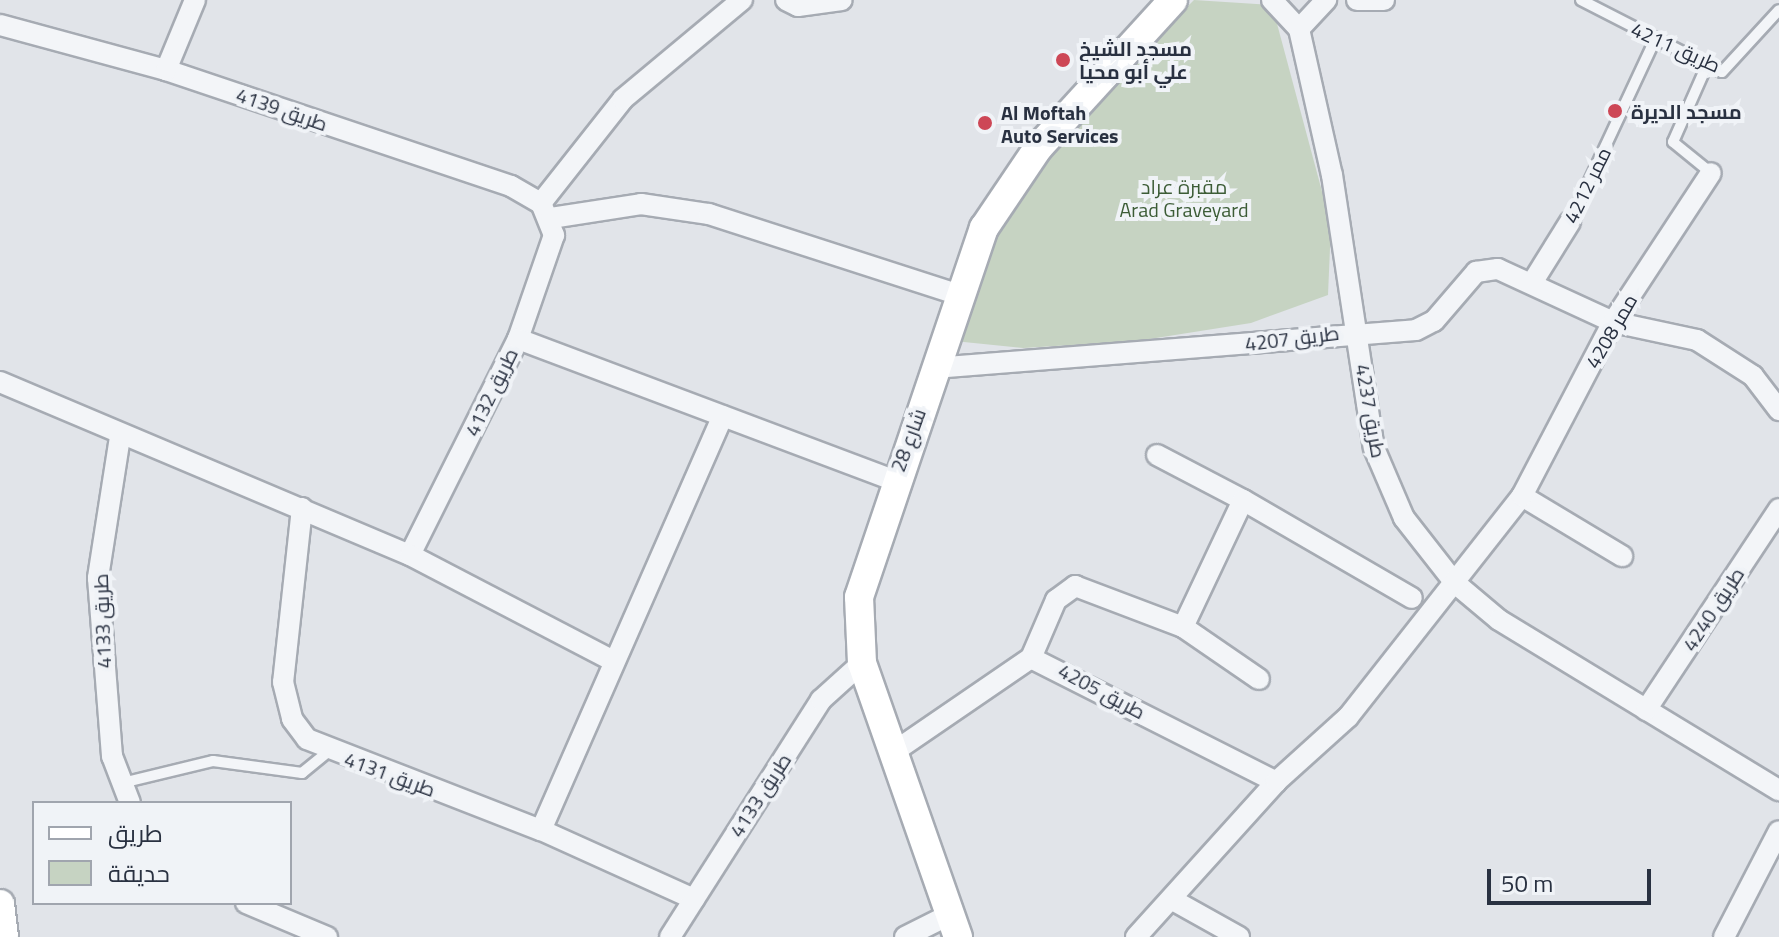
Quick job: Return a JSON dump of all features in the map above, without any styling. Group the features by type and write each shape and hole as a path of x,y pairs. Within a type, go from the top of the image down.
{"street":[{"path":"166,70 195,0"},
{"path":"546,210 623,99 742,0"},
{"path":"786,0 798,6 842,0"},
{"name":"شارع 28","path":"953,926 895,751 862,663 859,597 893,480 984,228 1038,148 1173,0"},
{"path":"1272,0 1299,29 1326,0"},
{"path":"1357,0 1384,0"},
{"name":"طريق 4139","path":"0,25 166,70 511,186 546,210"},
{"name":"طريق 4237","path":"1299,29 1358,330 1374,448 1391,495 1455,583 1523,636 1779,790"},
{"name":"ممر 4208","path":"1455,583 1522,496 1613,322 1711,173"},
{"path":"546,210 641,204 709,214 960,295"},
{"path":"518,339 554,235 546,210"},
{"name":"ممر 4212","path":"1532,283 1570,222"},
{"name":"طريق 4207","path":"934,368 1153,356 1358,330 1426,326 1486,269 1532,283 1613,322"},
{"path":"1613,322 1697,340 1753,376 1779,410"},
{"name":"طريق 4132","path":"410,555 518,339 893,480"},
{"path":"0,382 120,437 302,508 410,555 610,659"},
{"path":"541,830 610,659 723,416"},
{"name":"طريق 4133","path":"120,437 98,578 112,756 129,801"},
{"path":"1157,455 1243,500 1412,598"},
{"path":"1522,496 1622,556"},
{"path":"1183,627 1243,500"},
{"name":"طريق 4131","path":"302,508 283,682 292,719 307,739 329,751 541,830 694,899"},
{"name":"طريق 4240","path":"1646,710 1779,509"},
{"path":"1136,937 1276,782 1348,717 1455,583"},
{"path":"895,751 1031,658 1056,600 1075,586 1183,627 1259,679"},
{"name":"طريق 4205","path":"1031,658 1276,782"},
{"name":"طريق 4133","path":"670,937 821,700 862,663"},
{"path":"1724,937 1779,831"},
{"path":"1171,899 1239,937"},
{"path":"0,904 4,937"},
{"path":"251,905 327,937"},
{"path":"905,937 953,926"}],"lane":[{"name":"طريق 4211","path":"1581,0 1707,65 1728,70 1779,10"},
{"name":"ممر 4212","path":"1570,222 1655,40"},
{"path":"1707,65 1675,146 1711,173"},
{"path":"122,783 213,761 302,773 329,751"}],"green space":[{"name":"مقبرة عراد Arad Graveyard","path":"1194,0 1272,5 1331,225 1328,295 1251,323 1137,341 1023,348 954,341 997,227 1047,146"}],"place":[{"name":"مسجد الشيخ علي أبو محيا","path":"1063,60"},
{"name":"مسجد الديرة","path":"1615,111"},
{"name":"Al Moftah Auto Services","path":"985,123"}]}
